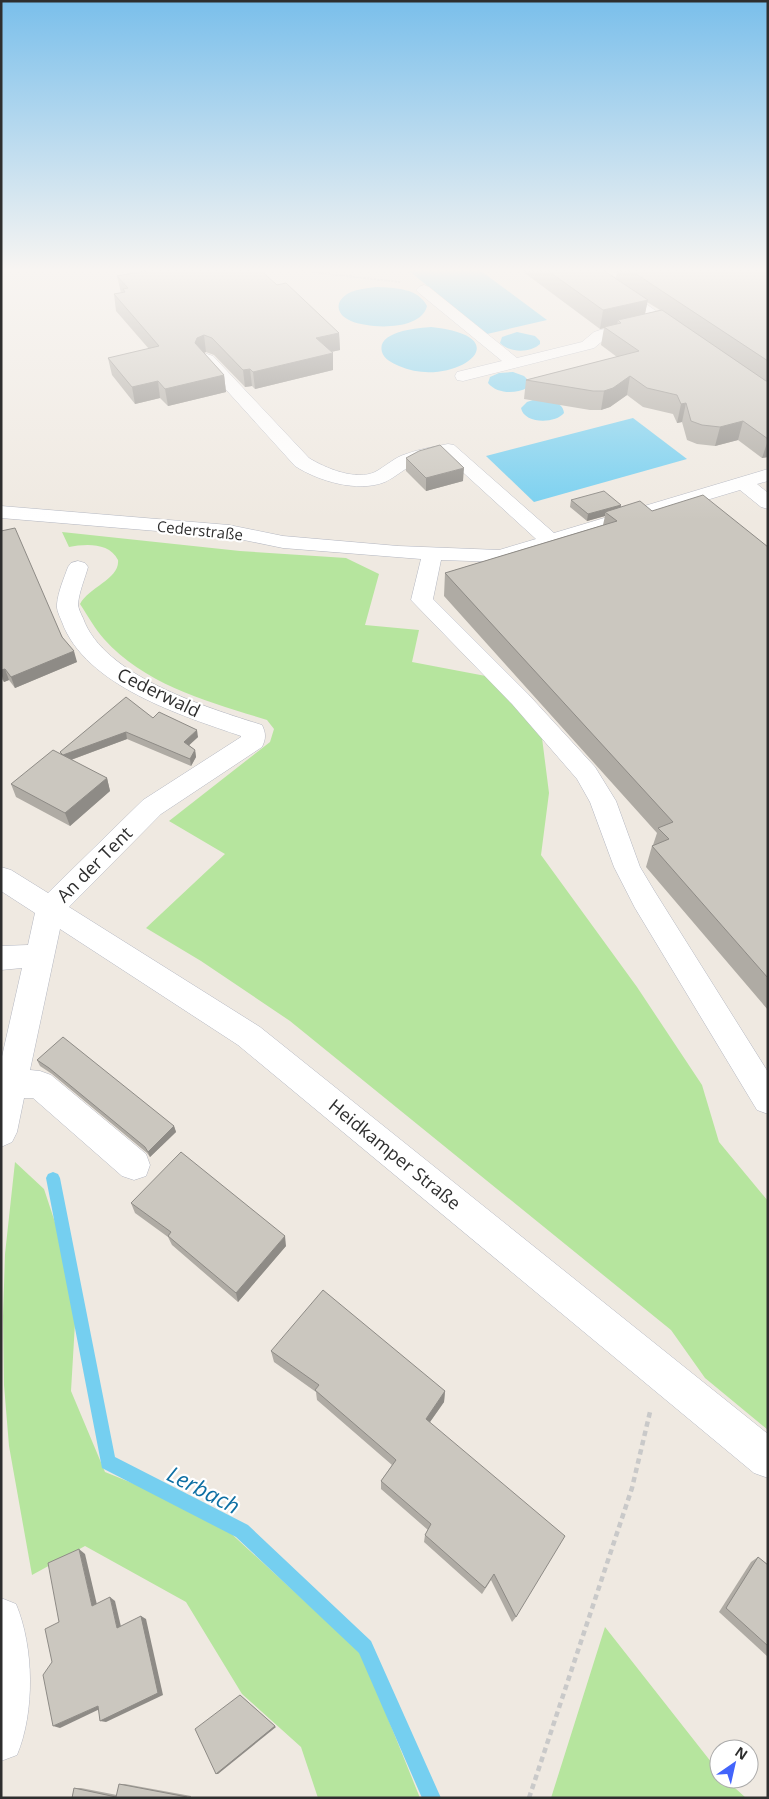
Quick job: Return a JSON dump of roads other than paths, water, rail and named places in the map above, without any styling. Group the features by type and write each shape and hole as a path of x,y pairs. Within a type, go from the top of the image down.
{"street":[{"path":"500,352 514,363"},
{"path":"464,376 559,352"},
{"path":"207,359 302,462 316,472 351,481 378,478 411,458 448,449 549,540"},
{"name":"Cederstraße","path":"1,512 229,531 283,542 398,552 500,556 768,475"},
{"path":"742,482 768,503"},
{"path":"1,495 5,502 1,508"},
{"path":"432,554 422,600 520,699 586,773 603,801 628,867 645,900 768,1100"},
{"name":"Cederwald","path":"78,567 67,605 80,637 113,671 170,701 253,731 253,741"},
{"name":"An der Tent","path":"1,1132 50,909 152,807 253,741"},
{"name":"Heidkamper Straße","path":"1,877 249,1036 768,1459"},
{"path":"1,958 39,956"},
{"path":"12,1084 40,1085 134,1165"},
{"path":"1,1619 9,1676 1,1739"}],"water":[{"path":"382,352 475,352 470,359 457,367 440,371 419,372 399,366 385,357"},
{"path":"513,372 524,376 530,382 527,388 506,392 492,387 488,383 490,377 499,373"},
{"path":"533,400 557,403 563,408 564,413 554,419 534,420 523,413 521,408 527,402"},
{"path":"633,418 687,459 534,502 486,456"}],"waterway":[{"name":"Lerbach","path":"53,1178 108,1462 242,1531 365,1647 432,1798"}]}
